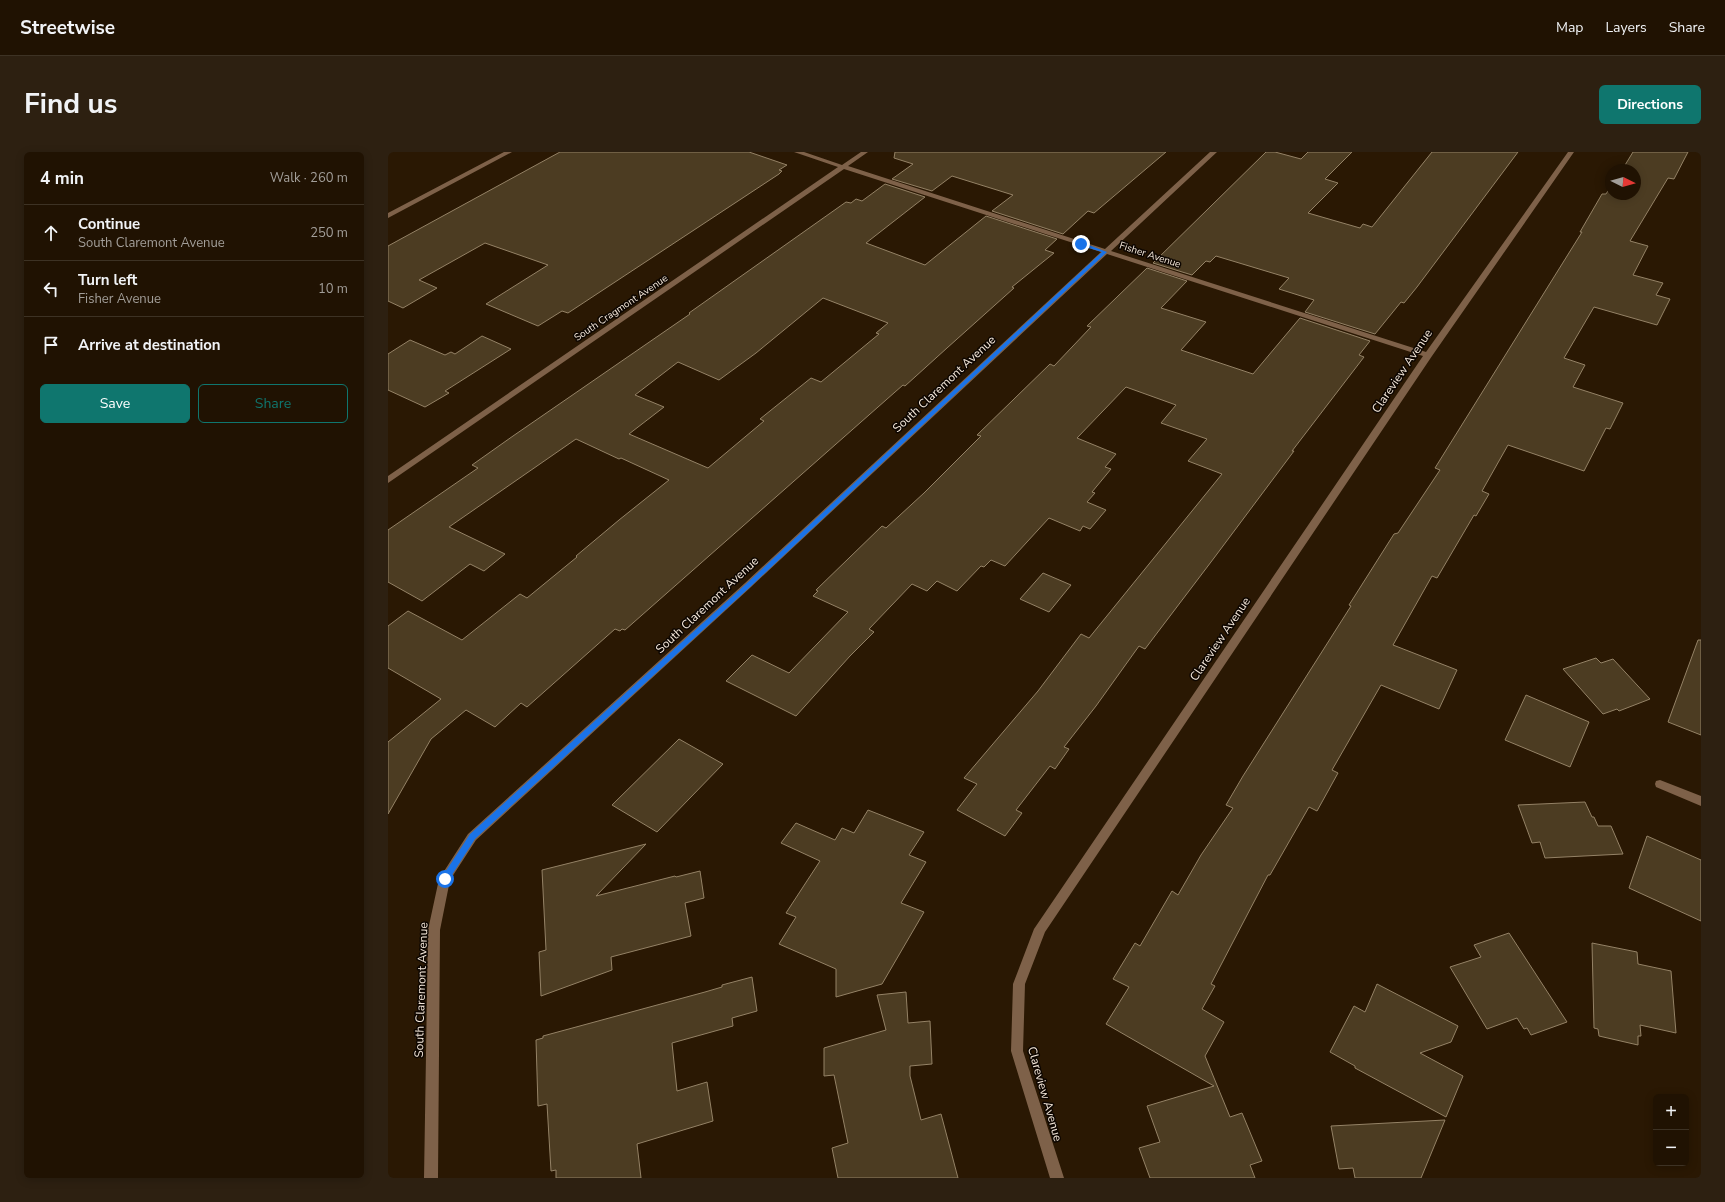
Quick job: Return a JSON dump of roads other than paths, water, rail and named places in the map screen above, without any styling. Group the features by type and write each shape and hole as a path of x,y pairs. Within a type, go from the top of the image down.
{"street":[{"path":"388,216 509,152"},
{"name":"Fisher Avenue","path":"797,152 1428,355"},
{"name":"South Cragmont Avenue","path":"388,480 865,152"},
{"name":"South Claremont Avenue","path":"431,1178 434,930 445,879 472,836 748,585 1214,152"},
{"name":"Clareview Avenue","path":"1057,1178 1018,1051 1019,984 1040,929 1428,355 1571,152"},
{"path":"1660,784 1701,801"}]}
